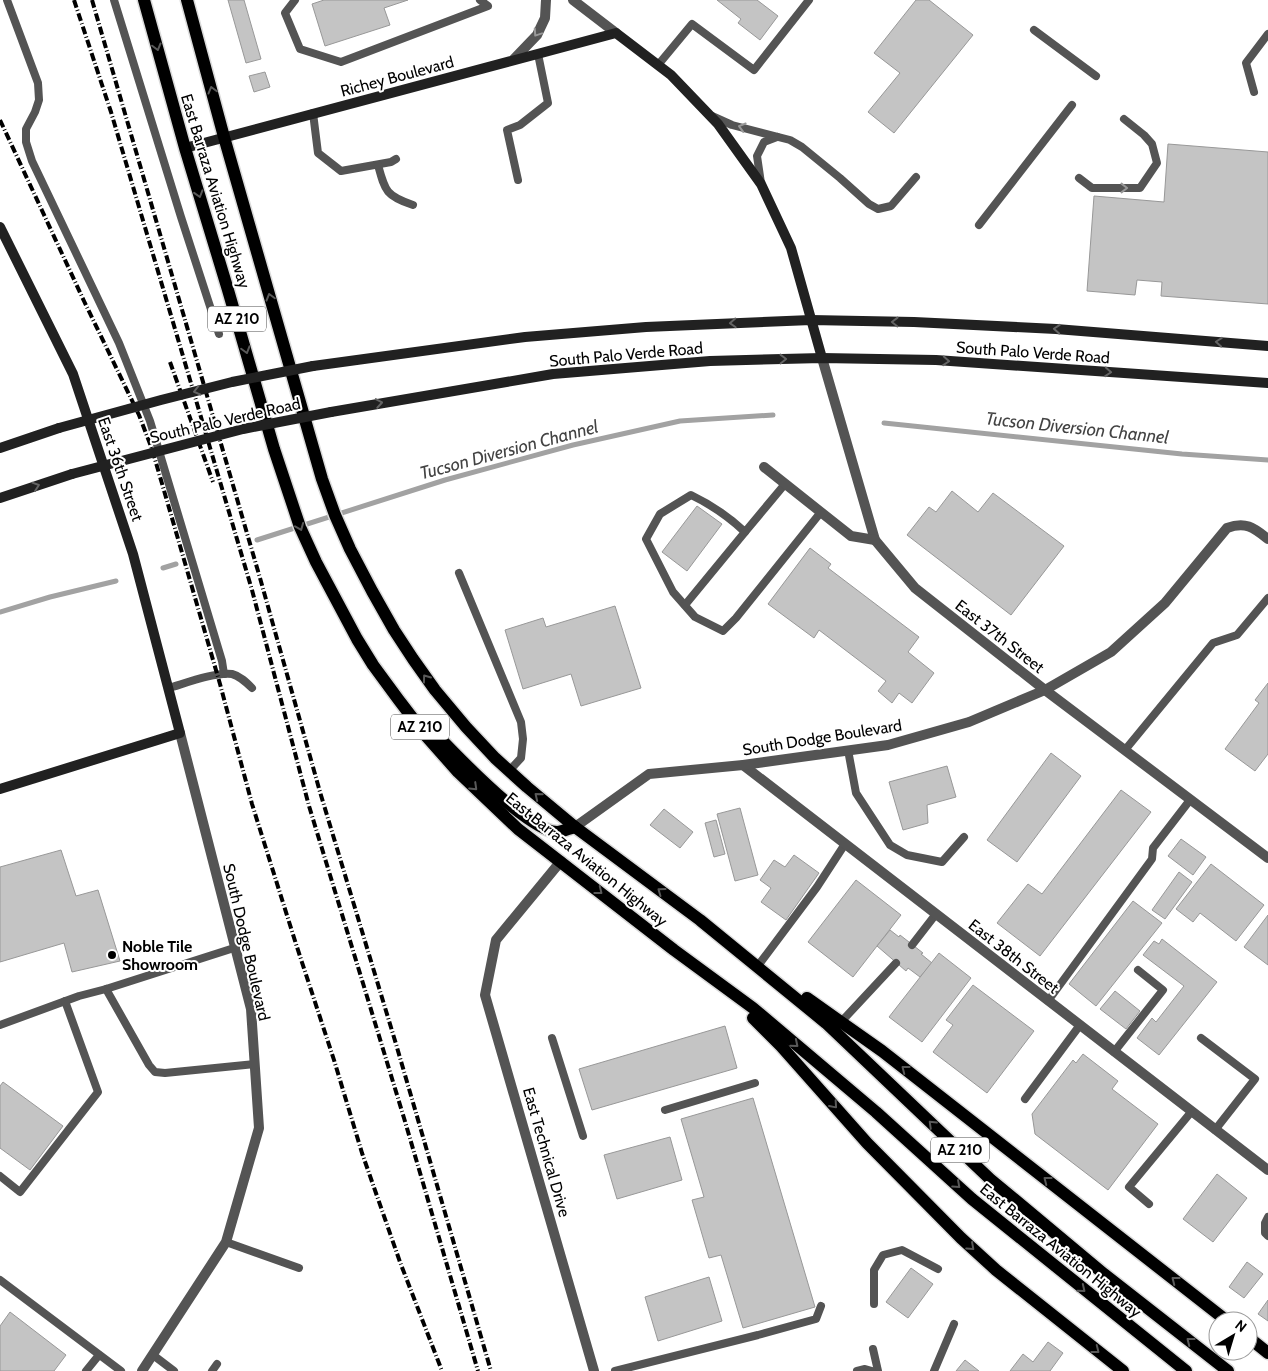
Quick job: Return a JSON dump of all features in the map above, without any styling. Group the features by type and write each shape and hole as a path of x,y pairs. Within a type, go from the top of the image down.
{"main road":[{"name":"East Barraza Aviation Highway","path":"144,0 185,148 274,449 300,527 333,596 357,639 373,666 398,700 458,772 518,829 752,1008 876,1112 972,1199 1186,1371"},
{"name":"East Barraza Aviation Highway","path":"187,0 224,138 322,478 350,549 372,591 394,630 435,690 466,727 527,787 575,827 700,920 826,1023 990,1179 1104,1274 1228,1371"},
{"name":"Richey Boulevard","path":"185,148 616,33"},
{"path":"616,33 671,74 718,124 761,184 791,248 822,358"},
{"name":"East 36th Street","path":"0,227 73,374 133,554 180,733"},
{"name":"South Palo Verde Road","path":"0,448 59,428 161,400 232,382 313,366 525,337 646,327 811,320 914,322 1056,329 1268,346"},
{"name":"South Palo Verde Road","path":"0,498 72,474 243,429 553,374 710,361 822,358 936,360 1268,383"},
{"path":"333,596 400,693 458,757 528,819 544,828 557,832 575,827"},
{"path":"0,790 180,733"},
{"path":"700,920 882,1051 1214,1311"},
{"path":"674,950 736,1002 781,1046 867,1143 961,1238 1011,1282 1123,1371"},
{"path":"1258,1345 1268,1353"}],"street":[{"path":"513,60 537,35 545,18 546,0"},
{"path":"573,0 616,33"},
{"name":"East 37th Street","path":"822,358 875,540 915,588 1045,690 1267,857"},
{"path":"764,467 851,536 875,540"},
{"name":"South Dodge Boulevard","path":"575,827 649,774 743,765 888,744 969,722 1045,690 1111,652 1165,603 1228,528 1235,525 1246,525 1268,539"},
{"name":"South Dodge Boulevard","path":"142,1371 226,1242 259,1128 251,1009 180,733"},
{"name":"East 38th Street","path":"743,765 1268,1170"},
{"name":"East Technical Drive","path":"561,861 496,940 485,995 594,1371"}],"lane":[{"path":"7,0 38,83 39,100 26,129 26,142 32,161 119,343 150,421 222,661 224,674"},
{"path":"114,0 219,334"},
{"path":"295,0 286,14 300,50 341,62 488,6 480,0"},
{"path":"658,64 692,24 754,70 809,0"},
{"path":"1034,30 1096,76"},
{"path":"1254,92 1246,63 1268,34"},
{"path":"518,180 507,130 520,125 548,103 538,54"},
{"path":"979,225 1072,105"},
{"path":"313,113 318,153 341,171 378,165 396,159"},
{"path":"708,114 732,125 790,140 806,149 869,204 878,209 891,206 916,177"},
{"path":"1079,178 1092,188 1140,188 1157,163 1152,144 1124,119"},
{"path":"761,184 757,156 764,142 777,137"},
{"path":"378,165 384,188 397,199 413,204"},
{"path":"685,605 785,484"},
{"path":"745,532 710,504 691,495 660,514 646,539 673,592 695,617 723,631 736,618 821,512"},
{"path":"459,573 521,722 523,739 522,758 509,770"},
{"path":"1125,750 1213,643 1237,635 1268,598"},
{"path":"169,688 217,675 233,674 243,679 252,688"},
{"path":"848,750 856,793 890,845 907,854 942,862 964,838"},
{"path":"1048,1001 1152,859 1153,848 1190,800"},
{"path":"760,963 817,887 845,844"},
{"path":"912,944 936,914"},
{"path":"0,1025 80,996 234,948"},
{"path":"841,1022 896,963"},
{"path":"1114,1052 1162,990 1138,970"},
{"path":"106,989 155,1072 165,1074 255,1064"},
{"path":"0,1176 20,1192 98,1092 65,1001"},
{"path":"1025,1099 1080,1025"},
{"path":"552,1038 583,1136"},
{"path":"1201,1038 1254,1079 1215,1130"},
{"path":"665,1110 755,1083"},
{"path":"1149,1204 1129,1187 1192,1112"},
{"path":"1268,1217 1264,1224 1264,1233 1268,1236"},
{"path":"226,1242 299,1268"},
{"path":"874,1304 874,1270 883,1255 902,1250 938,1269"},
{"path":"0,1280 121,1371"},
{"path":"615,1371 816,1319 821,1306"},
{"path":"934,1371 954,1324"},
{"path":"873,1349 878,1371"},
{"path":"86,1371 99,1354"},
{"path":"153,1355 174,1371"},
{"path":"212,1371 218,1364"},
{"path":"857,1371 864,1369 872,1371"}],"building":[{"path":"228,0 244,0 261,59 246,63"},
{"path":"324,0 408,0 384,8 390,25 325,46 312,4"},
{"path":"717,0 757,0 778,16 760,40 738,23 741,19"},
{"path":"916,0 929,0 973,35 894,133 868,112 900,73 874,53"},
{"path":"265,72 270,87 254,92 249,76"},
{"path":"1168,144 1268,152 1268,304 1161,296 1162,282 1137,280 1135,295 1087,291 1094,196 1164,202"},
{"path":"952,491 978,512 993,493 1064,546 1011,615 907,535 929,507 936,512"},
{"path":"697,506 722,524 687,571 662,552"},
{"path":"810,548 831,564 828,568 919,637 908,652 934,673 912,703 899,693 892,703 878,691 886,681 819,630 814,638 768,604"},
{"path":"615,606 641,688 581,706 571,674 523,689 505,630 543,618 546,627"},
{"path":"1268,683 1268,754 1255,771 1225,749 1259,703 1255,700"},
{"path":"1051,753 1081,776 1017,862 987,840"},
{"path":"947,766 956,797 927,805 928,823 903,830 889,782"},
{"path":"1121,790 1151,812 1040,956 997,923 1028,884 1042,894"},
{"path":"740,808 758,875 735,881 717,814"},
{"path":"664,809 693,832 680,848 650,825"},
{"path":"716,820 725,854 714,857 705,823"},
{"path":"1181,839 1206,857 1193,875 1168,856"},
{"path":"61,850 76,896 98,890 120,961 72,972 64,943 0,962 0,867"},
{"path":"794,855 819,873 786,920 761,902 771,888 760,880 774,860 785,867"},
{"path":"1211,864 1264,905 1236,941 1200,913 1193,922 1176,909"},
{"path":"1179,872 1192,882 1165,919 1152,910"},
{"path":"856,880 901,915 853,977 808,942"},
{"path":"1133,901 1162,923 1096,1006 1069,984"},
{"path":"1268,915 1268,965 1244,947"},
{"path":"890,930 899,937 900,935 923,953 921,954 932,963 920,977 908,968 906,971 877,946"},
{"path":"1162,939 1217,982 1159,1055 1137,1038 1152,1018 1156,1022 1184,986 1143,955 1154,941 1159,944"},
{"path":"939,953 971,978 922,1042 889,1017"},
{"path":"973,985 1034,1031 987,1093 933,1052 953,1025 946,1020"},
{"path":"1115,991 1140,1011 1126,1029 1100,1009"},
{"path":"725,1026 737,1068 592,1110 579,1069"},
{"path":"1083,1054 1118,1081 1112,1089 1158,1124 1108,1190 1035,1134 1032,1114 1073,1060 1076,1063"},
{"path":"3,1082 63,1126 30,1170 0,1148 0,1086"},
{"path":"753,1098 815,1307 743,1328 721,1255 709,1258 692,1200 704,1197 681,1119"},
{"path":"670,1137 682,1180 617,1199 604,1155"},
{"path":"1217,1174 1247,1198 1213,1242 1183,1219"},
{"path":"1247,1262 1263,1274 1244,1298 1229,1287"},
{"path":"911,1268 933,1284 908,1318 886,1302"},
{"path":"709,1277 722,1321 658,1341 645,1297"},
{"path":"1268,1300 1268,1321 1258,1314"},
{"path":"10,1312 66,1355 54,1371 0,1371 0,1326"},
{"path":"1048,1342 1063,1353 1050,1371 1010,1371 1023,1354 1033,1362"},
{"path":"965,1360 979,1371 956,1371"}],"waterway":[{"name":"Tucson Diversion Channel","path":"257,540 445,480 573,445 680,421 773,415"},
{"name":"Tucson Diversion Channel","path":"884,423 1182,454 1268,460"},
{"path":"163,568 176,564"},
{"name":"Tucson Diversion Channel","path":"0,612 50,597 116,581"}],"railway":[{"path":"74,0 111,112 252,590 309,806 404,1118 478,1371"},
{"path":"92,0 260,578 320,792 396,1044 491,1371"},
{"path":"0,120 139,415 152,449 220,684 252,804 296,944 362,1153 400,1262 442,1371"},
{"path":"170,362 213,482"}],"place":[{"name":"Noble Tile Showroom","path":"112,955"}]}
